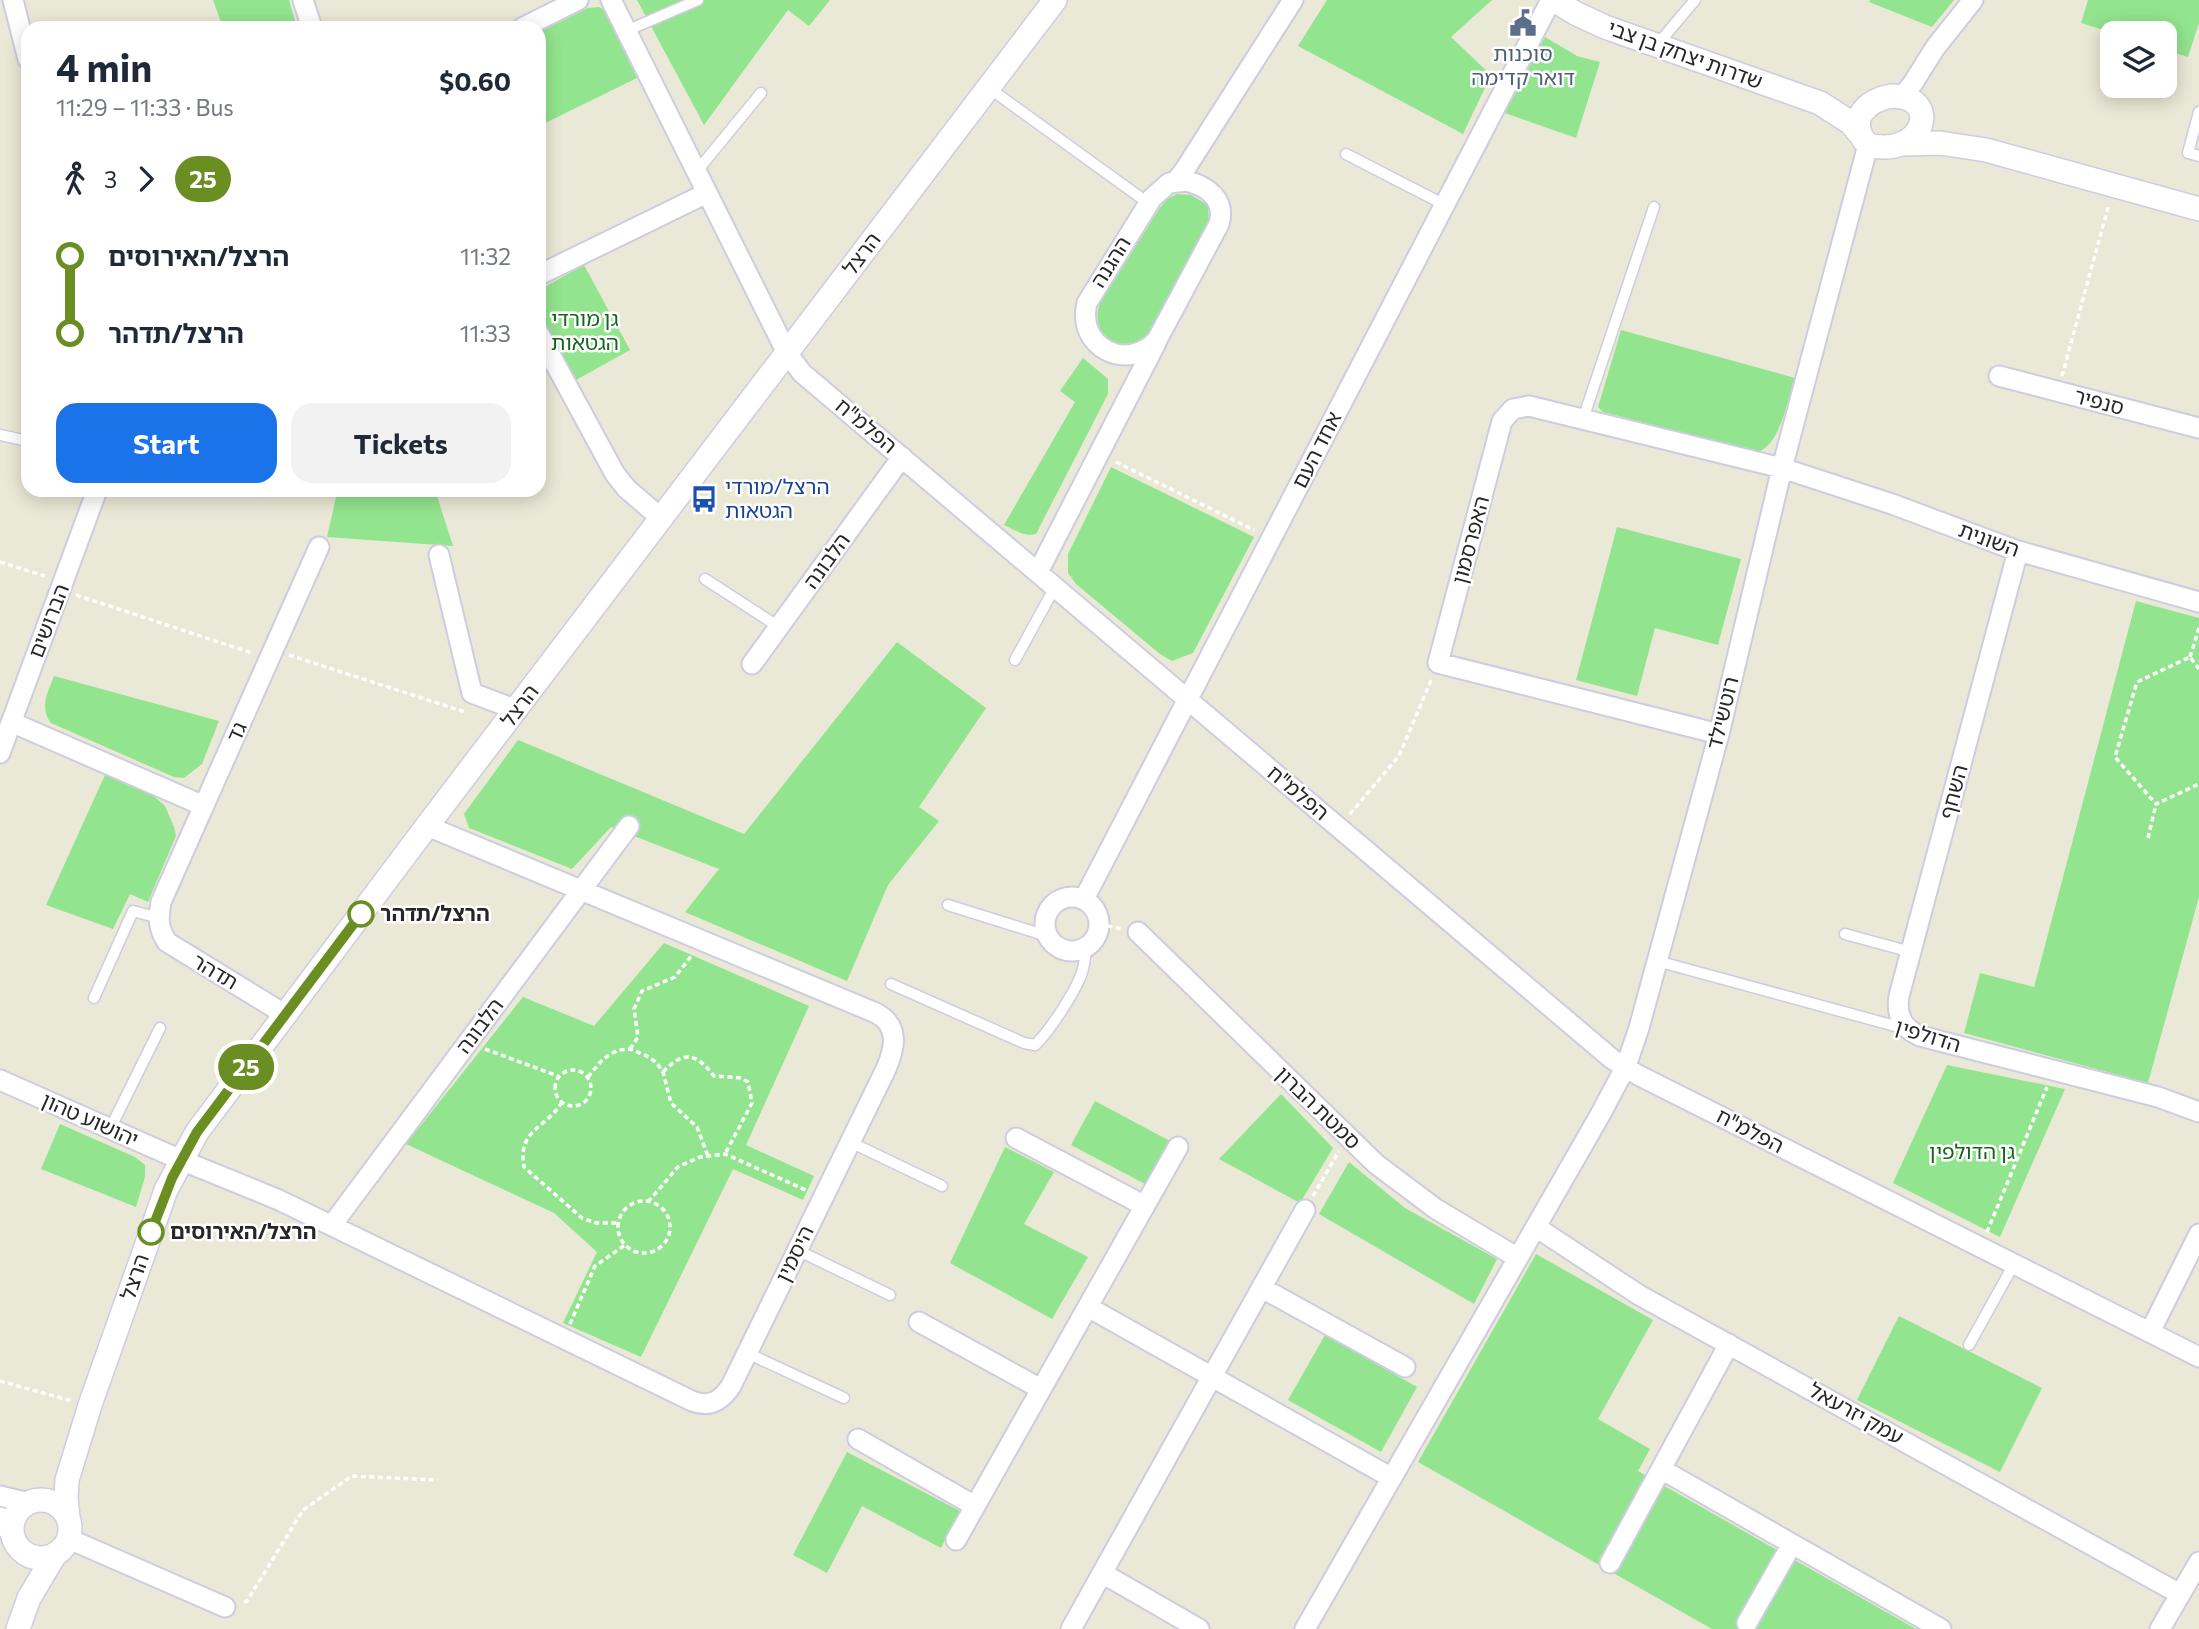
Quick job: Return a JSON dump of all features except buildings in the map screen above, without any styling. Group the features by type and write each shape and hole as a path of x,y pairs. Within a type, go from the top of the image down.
{"street":[{"path":"13,0 21,31"},
{"path":"303,0 310,21"},
{"path":"536,21 578,0"},
{"name":"הפלמ\"ח","path":"611,0 788,353 802,373 1588,1041 1625,1067 2199,1357"},
{"name":"הרצל","path":"64,1537 66,1492 72,1460 90,1405 158,1210 181,1160 205,1122 1055,0"},
{"name":"ההגנה","path":"1126,401 1128,387 1125,370 1092,339 1086,329 1084,317 1087,303 1148,203 1160,189 1175,181 1293,0"},
{"name":"שדרות יצחק בן צבי","path":"1552,0 1589,20 1820,103 1852,107 1872,103"},
{"name":"אחד העם","path":"1084,900 1552,0"},
{"path":"1902,97 1935,48 1973,0"},
{"path":"1986,150 1959,137 1921,112 1914,102 1902,97 1887,97 1872,103 1858,121 1863,139 1887,149 1903,144 1940,143 1986,150 2193,205"},
{"name":"שדרות יצחק בן צבי","path":"1820,103 1851,123 1863,139"},
{"path":"1903,144 1920,128 1921,112"},
{"name":"רוטשילד","path":"1305,1629 1536,1227 1625,1067 1636,1038 1719,734 1863,139"},
{"path":"1038,572 1219,224 1221,209 1205,185 1202,174 1203,141"},
{"path":"1175,181 1192,182 1212,193"},
{"path":"546,272 707,193"},
{"path":"1106,350 1125,355 1138,354 1153,345 1160,334"},
{"path":"546,347 615,474 627,489 662,519"},
{"name":"סנפיר","path":"1998,376 2199,428"},
{"name":"האפרסמון","path":"1438,663 1505,415 1516,407 1529,406 1782,468"},
{"name":"הלבונה","path":"752,664 902,457"},
{"name":"השונית","path":"1782,468 1884,501 2018,551 2199,602"},
{"name":"הברושים","path":"0,753 94,497"},
{"name":"גד","path":"159,918 161,902 320,547"},
{"name":"השחף","path":"1910,1030 1900,1018 1898,1002 2018,551"},
{"path":"439,555 472,693 517,710"},
{"path":"1438,663 1719,734"},
{"path":"11,722 204,806"},
{"name":"היסמין","path":"181,1160 332,1225 692,1401 714,1403 725,1395 892,1053 894,1039 890,1024 876,1013 427,826"},
{"name":"הלבונה","path":"332,1225 629,826"},
{"path":"1068,897 1084,900 1094,908 1099,920 1096,937 1087,946 1076,951 1063,950 1047,936 1045,919 1053,904 1068,897"},
{"name":"תדהר","path":"159,918 160,932 167,942 286,1015"},
{"name":"סמטת הברון","path":"1138,932 1347,1137 1405,1187 1518,1258"},
{"name":"הדולפין","path":"1910,1030 1927,1038 2158,1097 2199,1112"},
{"name":"יהושוע טהון","path":"0,1080 181,1160"},
{"path":"1016,1138 1145,1206"},
{"path":"956,1540 1178,1147"},
{"path":"1071,1629 1305,1210"},
{"name":"עמק יזרעאל","path":"1536,1227 1617,1281 2180,1594"},
{"path":"2150,1332 2199,1234"},
{"path":"1262,1288 1405,1367"},
{"path":"1088,1307 1392,1478"},
{"path":"919,1322 1041,1389"},
{"path":"1610,1563 1729,1344"},
{"path":"858,1439 975,1506"},
{"name":"הרצל","path":"31,1502 56,1483 72,1460"},
{"path":"1661,1469 1941,1629"},
{"path":"0,1496 31,1502 51,1502 59,1506 64,1537 29,1598 18,1629"},
{"path":"29,1598 27,1576 12,1524 16,1515 31,1502"},
{"path":"0,1517 17,1544 37,1558 64,1537"},
{"path":"64,1537 225,1607"},
{"path":"1747,1623 1792,1544"},
{"path":"2160,1629 2199,1562"},
{"path":"1102,1573 1199,1629"}],"lane":[{"path":"668,0 668,13"},
{"path":"626,31 698,0"},
{"path":"1657,46 1695,0"},
{"path":"988,88 1148,203"},
{"path":"697,172 761,93"},
{"path":"2199,112 2188,153 2199,156"},
{"path":"1346,154 1445,205"},
{"path":"1583,419 1654,207"},
{"path":"0,435 21,440"},
{"path":"705,579 779,627"},
{"path":"1015,660 1055,587"},
{"path":"948,905 1047,936"},
{"path":"94,998 133,911 159,918"},
{"path":"1845,934 1911,952"},
{"path":"891,985 1024,1043 1035,1045 1046,1035 1083,970 1087,946"},
{"name":"הדולפין","path":"1657,961 1910,1030"},
{"path":"110,1129 160,1028"},
{"path":"850,1142 942,1186"},
{"path":"797,1250 890,1294"},
{"path":"1969,1345 2014,1264"},
{"path":"747,1353 844,1398"}],"path":[{"path":"2058,391 2114,185"},
{"path":"1099,453 1271,538"},
{"path":"0,562 62,586 272,654 467,712"},
{"path":"2156,804 2115,757 2137,682 2190,657 2199,628"},
{"path":"2190,657 2199,669"},
{"path":"1338,828 1399,756 1438,663"},
{"path":"2156,804 2199,784"},
{"path":"2148,838 2156,804"},
{"path":"630,1049 638,1037 634,1009 642,991 675,977 685,967 701,940"},
{"path":"468,1042 558,1076"},
{"path":"588,1077 603,1059 618,1050 630,1049 656,1062 663,1072 671,1103 697,1127 708,1156"},
{"path":"663,1072 675,1060 694,1057 701,1060 714,1076 741,1078 748,1082 752,1103 724,1154"},
{"path":"573,1069 582,1071 588,1077 592,1088 586,1101 573,1106 562,1102 555,1090 558,1076 573,1069"},
{"path":"1980,1247 2054,1070"},
{"path":"562,1102 555,1115 537,1126 523,1147 524,1167 582,1218 596,1223 618,1223"},
{"path":"1305,1210 1347,1137"},
{"path":"648,1202 678,1167 700,1157 724,1154 822,1198"},
{"path":"648,1202 660,1207 667,1216 670,1228 667,1240 659,1249 648,1253 635,1252 625,1245 619,1235 618,1223 629,1206 648,1202"},
{"path":"564,1338 595,1266 625,1245"},
{"path":"0,1381 90,1405"},
{"path":"225,1607 247,1601 303,1510 352,1476 438,1480"}],"green space":[{"path":"213,0 289,0 295,21 220,21"},
{"path":"637,0 830,0 809,26 788,10 704,125"},
{"path":"1327,0 1492,0 1451,37 1491,75 1463,134 1298,46"},
{"path":"1954,0 1932,27 1869,2"},
{"path":"2088,0 2199,0 2199,23 2188,57 2177,54 2177,21 2100,21 2100,29 2081,23"},
{"path":"599,7 606,11 637,78 546,123 546,29 588,8"},
{"path":"1545,37 1577,56 1600,62 1576,138 1505,113"},
{"path":"1177,194 1191,195 1208,205 1209,223 1150,331 1131,343 1112,340 1099,326 1097,315 1100,303 1159,209 1167,199"},
{"name":"גן מורדי הגטאות","path":"584,265 630,350 576,380 546,325 546,286"},
{"path":"1621,330 1795,378 1778,431 1772,440 1758,452 1603,412 1598,407"},
{"path":"1083,358 1108,379 1108,394 1036,534 1027,535 1004,525 1075,402 1060,391"},
{"path":"1111,467 1254,537 1193,653 1172,661 1076,584 1068,573 1068,554"},
{"path":"336,497 437,497 453,546 327,537"},
{"path":"1617,527 1741,559 1718,645 1655,628 1637,696 1576,680"},
{"path":"2136,601 2199,618 2199,897 2148,1083 1964,1033 1980,973 2034,987"},
{"path":"897,642 986,708 919,807 939,821 888,885 847,981 685,912 719,869 611,827 572,869 469,828 464,814 518,740 744,834"},
{"path":"54,676 219,721 202,764 184,778 174,777 51,723 45,706"},
{"path":"105,775 147,790 165,806 176,836 148,902 130,894 113,929 46,905"},
{"path":"664,943 809,1006 746,1145 814,1176 803,1200 733,1169 641,1357 563,1323 597,1252 554,1213 406,1144 523,997 594,1026"},
{"name":"גן הדולפין","path":"1947,1065 2065,1089 2000,1237 1893,1183"},
{"path":"1281,1094 1333,1148 1300,1203 1219,1159"},
{"path":"1095,1101 1170,1141 1147,1185 1071,1145"},
{"path":"60,1124 135,1157 145,1165 145,1177 136,1207 41,1169"},
{"path":"1005,1147 1054,1172 1024,1224 1088,1257 1052,1319 950,1263"},
{"path":"1349,1162 1405,1208 1497,1259 1474,1304 1319,1214"},
{"path":"1536,1254 1653,1320 1598,1419 1650,1449 1638,1471 1916,1629 1712,1629 1418,1462"},
{"path":"1899,1316 2042,1388 2000,1472 1857,1400"},
{"path":"1325,1335 1417,1387 1381,1452 1288,1400"},
{"path":"847,1452 960,1511 941,1548 862,1506 827,1573 793,1555"}],"bus line":[{"name":"25","path":"151,1232 172,1178 197,1132 361,914"}],"place":[{"name":"סוכנות דואר קדימה","path":"1523,23"},
{"name":"הרצל/מורדי הגטאות","path":"704,499"},
{"name":"הרצל/תדהר","path":"361,914"},
{"name":"הרצל/האירוסים","path":"151,1232"}]}
